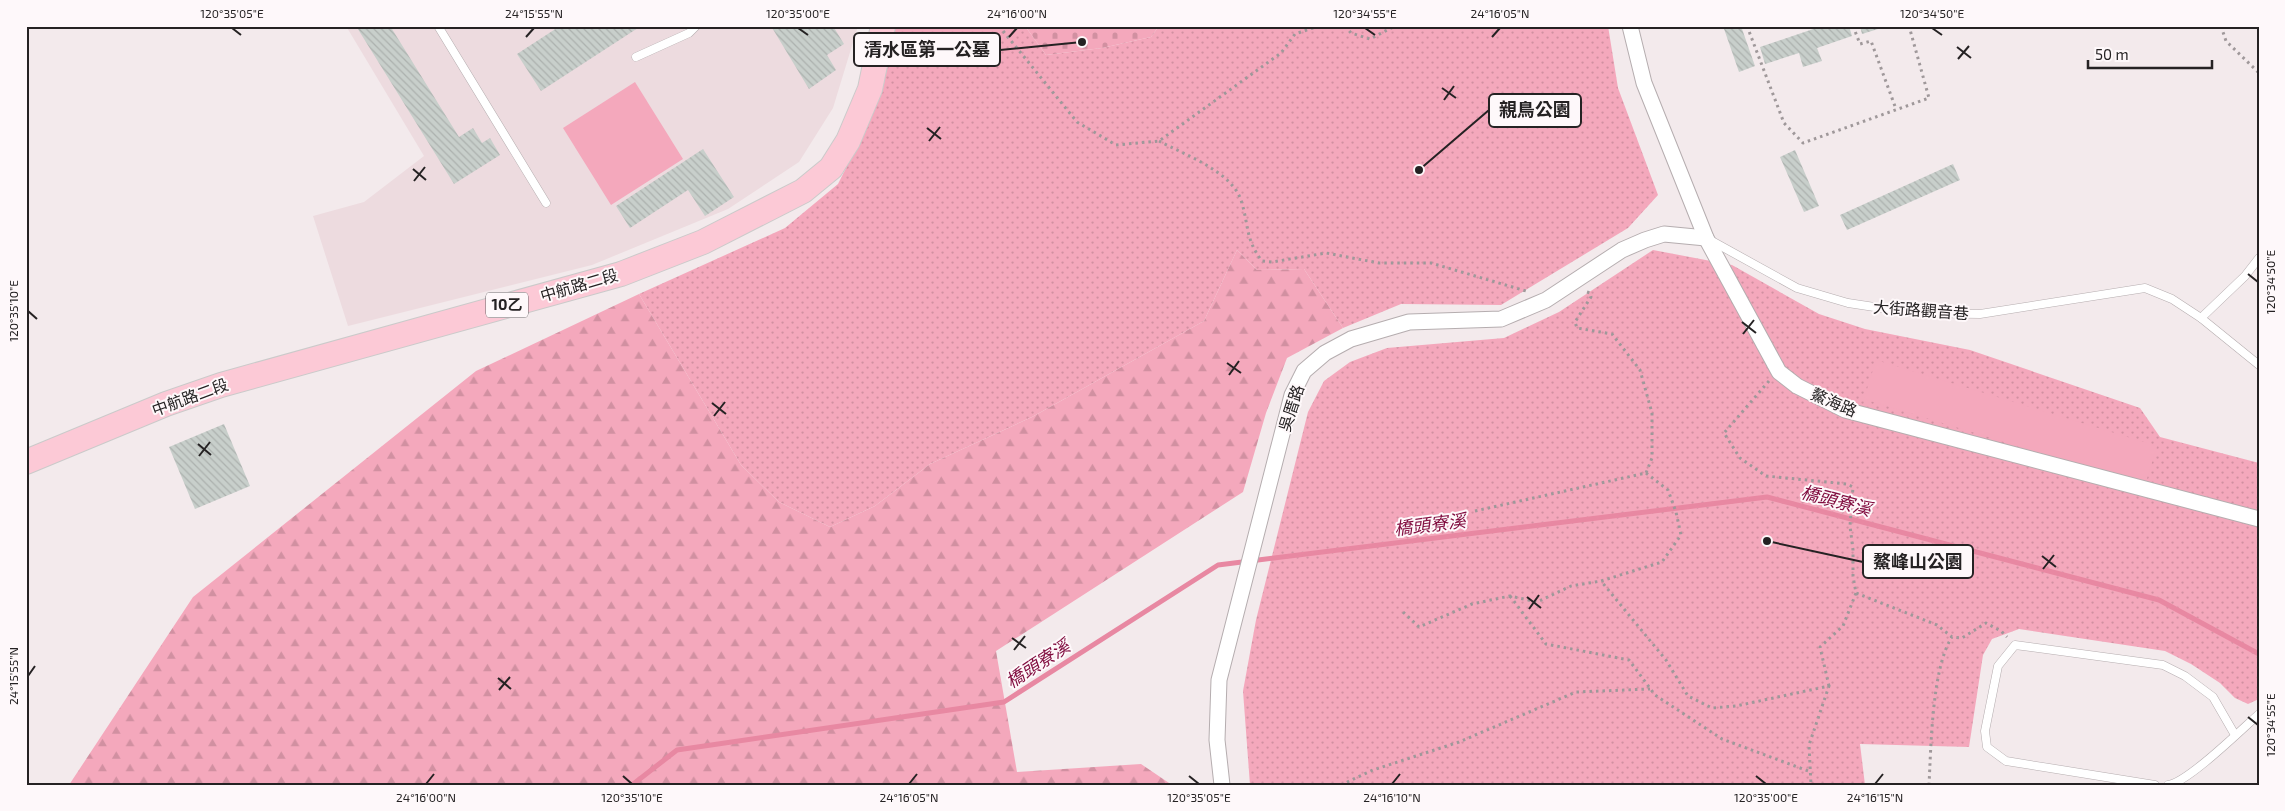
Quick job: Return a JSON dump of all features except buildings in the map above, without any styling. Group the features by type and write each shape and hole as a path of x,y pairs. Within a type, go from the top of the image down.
{"main road":[{"name":"中航路二段","path":"26,462 166,404 221,385 621,274 703,242 769,209 803,191 830,168 848,141 870,89 883,26"}],"street":[{"name":"鰲海路","path":"1630,26 1644,84 1706,238 1779,372 1797,386 1845,410 2259,518"},
{"name":"吳厝路","path":"1222,785 1217,740 1219,680 1292,395 1304,370 1325,353 1351,339 1409,322 1501,319 1546,300 1622,250 1645,240 1664,234 1706,238"}],"lane":[{"path":"438,26 546,203"},
{"path":"636,57 688,32 696,26"},
{"name":"大街路觀音巷","path":"1706,238 1798,288 1848,303 1914,313 1980,314 2145,288 2172,299 2201,318 2259,365"},
{"path":"2201,318 2244,276 2259,258"},
{"path":"2155,785 2006,762 1987,747 1985,731 1998,666 2015,645 2163,665 2185,676 2213,697 2235,735"},
{"path":"2168,785 2175,784 2259,714"}],"path":[{"path":"999,26 1077,122 1116,145 1158,141 1281,53 1295,34 1319,26"},
{"path":"1345,26 1350,33 1370,39 1395,26"},
{"path":"1747,26 1784,123 1803,143 1929,98 1909,26"},
{"path":"1853,26 1860,44 1871,41 1896,109"},
{"path":"2221,26 2226,41 2259,73"},
{"path":"1158,141 1226,177 1240,199 1251,247 1262,261 1272,262 1326,253 1379,263 1431,263 1525,290 1546,300"},
{"path":"1582,290 1590,293 1591,297 1589,304 1575,322 1577,328 1612,334 1640,370 1652,413 1652,458 1646,473"},
{"path":"1779,372 1756,394 1724,433 1740,458 1766,476 1847,484 1852,487 1850,526 1853,550 1853,576 1856,592 1843,626 1820,646 1829,686 1809,745 1811,785"},
{"path":"1476,511 1646,473"},
{"path":"1402,612 1419,627 1472,604 1510,596 1536,602 1571,586 1601,581 1662,562 1681,535 1676,512 1668,490 1646,473"},
{"path":"1601,581 1666,660 1688,696 1712,708 1736,706 1829,686"},
{"path":"1856,592 1937,625 1952,637 1962,638 1986,623 2001,631 2015,645"},
{"path":"1510,596 1546,644 1629,660 1655,695 1722,739 1811,772"},
{"path":"1929,785 1934,703 1946,646 1952,637"},
{"path":"1341,785 1373,770 1458,742 1576,692 1651,689"}],"shaded area":[{"path":"346,26 858,26 833,108 799,162 728,209 592,265 348,326 313,216 364,202 424,156"}],"green space":[{"path":"889,26 1025,26 1046,55 1102,48 1151,37 1159,26 1608,26 1618,88 1658,195 1628,228 1501,305 1401,304 1343,328 1304,269 1257,270 1237,250 1204,321 1032,417 930,464 875,506 830,527 779,502 741,465 639,294 785,228 838,184 866,128"},
{"path":"1025,26 1159,26 1151,37 1102,48 1046,55"},
{"path":"635,82 683,159 611,205 563,128"},
{"path":"1237,250 1257,270 1304,269 1343,328 1287,358 1266,413 1243,492 996,651 1017,772 1141,764 1172,785 69,785 193,597 476,371 639,294 741,465 779,502 830,527 875,506 930,464 1032,417 1204,321"},
{"path":"1653,250 1732,265 1819,314 1865,329 1970,350 2140,408 2160,437 2259,463 2259,699 2248,704 2235,698 2220,683 2191,664 2165,651 2019,629 1992,639 1983,655 1969,747 1860,744 1865,785 1250,785 1243,691 1256,620 1308,412 1324,381 1350,362 1387,348 1504,338 1559,312"},
{"path":"1876,360 2157,446 2145,485 1864,399"}],"waterway":[{"name":"橋頭寮溪","path":"632,785 677,750 1004,702 1218,565 1767,497 2159,600 2259,654"}],"place":[{"name":"清水區第一公墓","path":"1082,42"},
{"name":"親鳥公園","path":"1419,170"},
{"name":"鰲峰山公園","path":"1767,541"}]}
